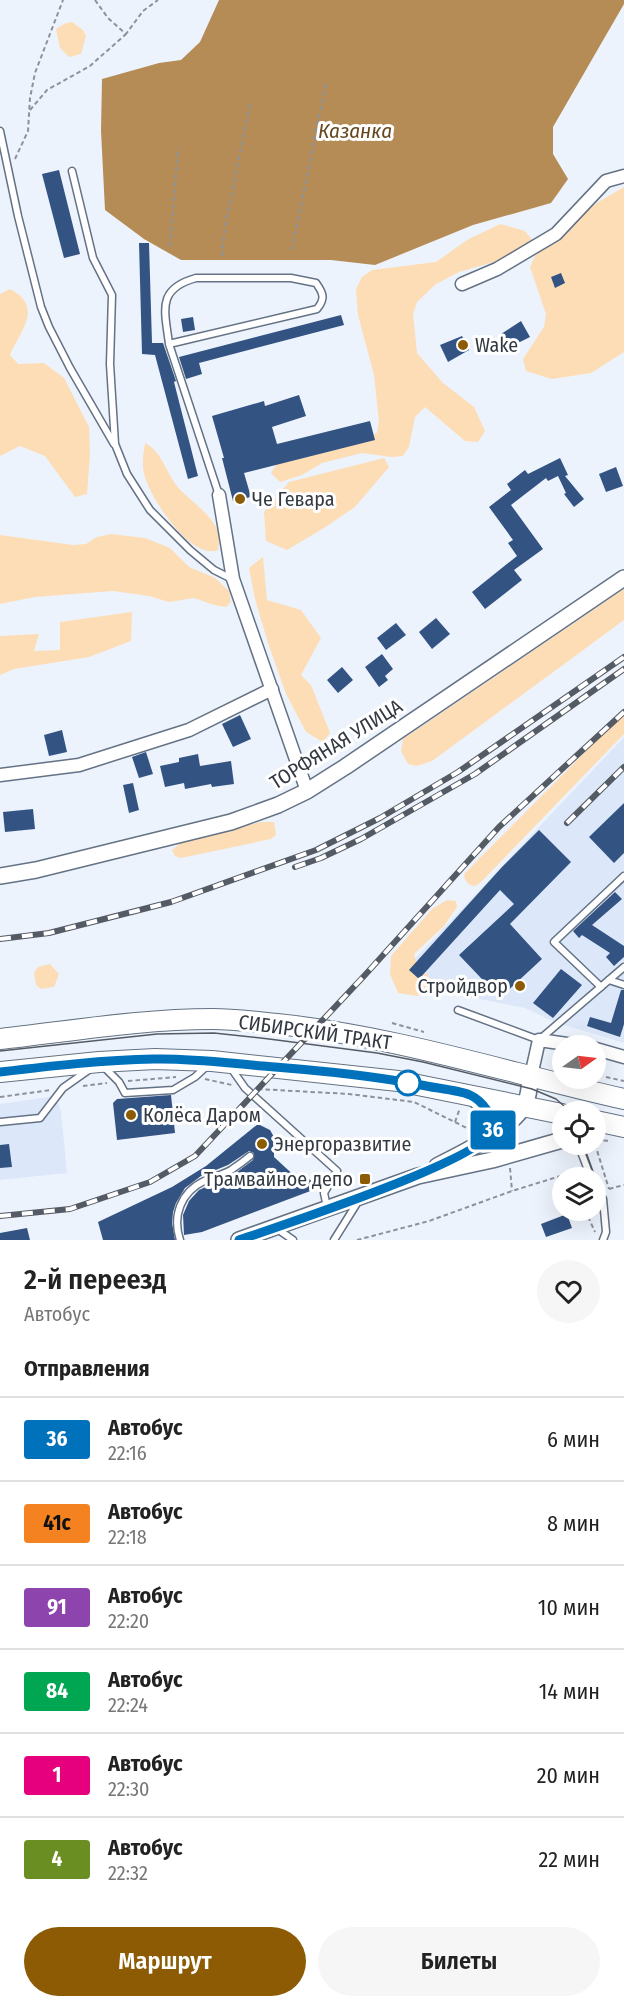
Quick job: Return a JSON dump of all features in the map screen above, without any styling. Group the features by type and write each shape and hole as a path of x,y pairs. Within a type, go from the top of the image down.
{"main road":[{"name":"СИБИРСКИЙ ТРАКТ","path":"0,1039 155,1020 215,1019 320,1029 414,1046 624,1099"},
{"name":"СИБИРСКИЙ ТРАКТ","path":"0,1072 155,1059 219,1062 398,1081 465,1100 525,1106 552,1112"},
{"path":"606,1123 621,1127"}],"street":[{"path":"462,284 496,269 556,234 606,181 624,176"},
{"path":"219,495 233,579 307,791"},
{"name":"ТОРФЯНАЯ УЛИЦА","path":"0,876 36,870 231,822 278,805 307,791 355,761 624,578"},
{"path":"0,775 79,765 189,730 272,689"},
{"path":"239,1240 418,1176 467,1151 488,1137 525,1106 539,1040 552,1042"},
{"path":"606,1052 624,1057"},
{"path":"465,1100 486,1109 491,1117 493,1131 488,1137"},
{"path":"606,1130 621,1127"},
{"path":"418,1176 492,1160 552,1143"}],"lane":[{"path":"0,131 34,280 49,327 115,444 127,474 150,510 214,570 233,579"},
{"path":"72,171 93,258 112,295 110,364 115,444"},
{"path":"169,344 316,309 323,301 323,292 316,283 291,278 195,278 181,282 169,293 165,304 169,344 219,495"},
{"path":"601,987 554,942 624,876"},
{"path":"458,1010 539,1040 624,967"},
{"path":"609,980 624,985"},
{"path":"0,1122 40,1118 63,1088 99,1062 119,1082 125,1093 173,1090 219,1062 337,1171 324,1192 328,1209"},
{"path":"180,1240 177,1211 187,1195 202,1182 231,1170 250,1156"},
{"path":"334,1240 361,1197"},
{"path":"601,1240 606,1232 605,1221"},
{"path":"275,1228 293,1240"}],"path":[{"path":"9,172 28,130 35,74 63,0"},
{"path":"96,0 108,18 126,34"},
{"path":"29,112 47,90 90,66 126,34 143,11 158,0"},
{"path":"292,250 326,83"},
{"path":"222,255 225,226 250,104"},
{"path":"170,246 178,148"},
{"path":"0,1097 119,1082 195,1077 245,1088 349,1094 414,1102 488,1137"},
{"path":"606,1077 624,1081"},
{"path":"455,1122 465,1100"},
{"path":"598,1155 609,1189 624,1185"},
{"path":"357,1240 429,1221 552,1179"},
{"path":"591,1221 601,1240"}],"shaded area":[{"path":"72,22 83,30 86,36 81,54 69,57 60,48 56,29"},
{"path":"624,187 624,352 591,373 552,379 526,371 523,359 544,327 546,314 530,267 535,256 595,204"},
{"path":"500,224 525,231 533,241 508,258 459,272 436,284 417,302 413,314 417,353 443,383 474,407 485,431 478,442 465,441 425,407 415,417 409,447 403,456 391,457 362,453 322,463 302,475 280,482 271,473 277,463 377,433 379,421 374,375 358,315 356,289 362,277 372,270 436,262 467,240"},
{"path":"10,289 26,303 28,311 24,328 10,355 18,364 44,363 64,378 89,427 90,454 87,494 75,497 45,456 20,446 0,456 0,294"},
{"path":"145,443 159,456 176,485 214,524 219,536 218,550 208,551 197,547 175,527 165,514 144,475"},
{"path":"384,458 389,467 355,507 287,550 266,541 264,512 289,482"},
{"path":"111,534 145,538 170,548 189,567 215,578 229,591 231,602 226,607 194,598 169,602 149,596 113,591 35,597 0,604 0,535 73,545 86,544 97,537"},
{"path":"263,557 267,600 301,610 321,638 301,675 311,685 330,733 323,742 306,732 286,694 268,643 249,568"},
{"path":"624,589 624,620 432,761 417,766 408,764 401,751 403,739"},
{"path":"132,612 131,641 89,657 14,669 0,675 0,636 39,634 34,651 60,650 60,622"},
{"path":"624,713 624,734 480,883 475,886 468,884 464,874"},
{"path":"624,737 624,1043 606,1038 606,1035 597,1035 554,1022 525,1008 393,982"},
{"path":"261,822 274,822 276,835 271,839 181,858 175,856 172,850 182,842"},
{"path":"447,900 456,901 457,907 444,926 414,954 417,965 431,979 429,991 417,996 398,993 390,974 391,956 432,909"},
{"path":"50,964 59,974 54,987 41,989 36,985 34,973 38,967"},
{"path":"56,1096 61,1111 67,1173 0,1180 0,1104"}],"water":[{"name":"Казанка","path":"219,0 624,0 624,4 553,127 553,154 568,179 551,203 473,225 375,265 331,260 181,260 144,239 105,210 101,131 102,79 159,63 181,60 200,42"}],"building":[{"path":"59,170 80,254 64,258 42,174"},
{"path":"139,243 149,243 152,343 163,343 176,381 174,382 198,476 188,479 155,355 142,354"},
{"path":"561,273 565,283 555,288 551,277"},
{"path":"341,315 344,325 199,363 202,374 186,379 179,357"},
{"path":"193,317 195,330 183,332 181,319"},
{"path":"521,321 530,337 508,348 501,334"},
{"path":"462,336 469,350 448,362 440,345"},
{"path":"299,395 306,416 272,427 277,444 370,421 375,440 244,473 251,497 233,501 212,416 264,401 265,406"},
{"path":"560,458 568,475 565,476 584,499 574,507 564,494 566,493 558,476 548,481 546,478 511,505 543,549 514,570 522,580 485,609 472,592 517,556 508,543 513,540 489,507 511,490 507,484 525,470 528,474"},
{"path":"616,467 623,486 606,492 599,474"},
{"path":"436,618 450,634 432,649 419,632"},
{"path":"396,623 406,635 386,650 377,638"},
{"path":"382,654 393,669 385,676 388,680 379,687 365,667"},
{"path":"342,667 353,680 338,693 327,680"},
{"path":"240,715 251,739 233,747 222,724"},
{"path":"62,730 67,752 49,756 44,735"},
{"path":"146,752 153,774 139,778 132,757"},
{"path":"198,754 200,766 231,761 234,784 212,787 211,784 185,789 184,783 165,787 160,766 179,762 179,758"},
{"path":"133,783 139,810 129,813 123,785"},
{"path":"624,803 624,853 614,863 589,837"},
{"path":"33,809 35,829 5,832 3,812"},
{"path":"539,830 571,862 510,924 542,959 500,998 459,955 514,904 500,890 419,979 409,970 502,867"},
{"path":"615,892 622,899 592,925 624,946 624,957 614,966 606,957 610,953 582,935 579,938 573,931"},
{"path":"561,969 582,985 553,1018 533,1003"},
{"path":"621,990 624,990 624,1024 620,1037 587,1026 590,1017 611,1023"},
{"path":"171,1095 175,1133 117,1140 113,1103 117,1099"},
{"path":"258,1124 270,1130 274,1137 274,1157 299,1180 304,1176 321,1187 202,1232 184,1235 183,1215 189,1201 199,1190 233,1175 253,1160 254,1153 249,1151 228,1165 201,1176 185,1188 173,1212 175,1240 103,1240 98,1222 172,1187 206,1166"},
{"path":"9,1144 12,1167 0,1168 0,1145"},
{"path":"552,1220 570,1221 572,1228 546,1237 541,1224"},
{"path":"27,1228 30,1240 0,1240 0,1233"}],"tram line":[{"path":"0,1051 157,1034 214,1033 377,1053 423,1062 532,1089 558,1101"},
{"path":"587,1155 591,1167"}],"railway":[{"path":"0,939 49,933 171,902 316,850 380,818 458,772 624,657"},
{"path":"295,867 321,858 361,839 475,774 624,669"},
{"path":"0,1216 70,1209 150,1182 195,1156 365,975 499,827 624,712"},
{"path":"567,823 624,767"}],"bus line":[{"name":"36","path":"0,1072 155,1059 212,1061 398,1081 470,1095 486,1109 491,1117 493,1131 490,1136 475,1147 418,1176 239,1240"}],"place":[{"name":"Wake","path":"463,345"},
{"name":"Че Гевара","path":"240,499"},
{"name":"Стройдвор","path":"520,986"},
{"name":"Колёса Даром","path":"131,1115"},
{"name":"Энергоразвитие","path":"262,1144"},
{"name":"Трамвайное депо","path":"365,1179"}]}
